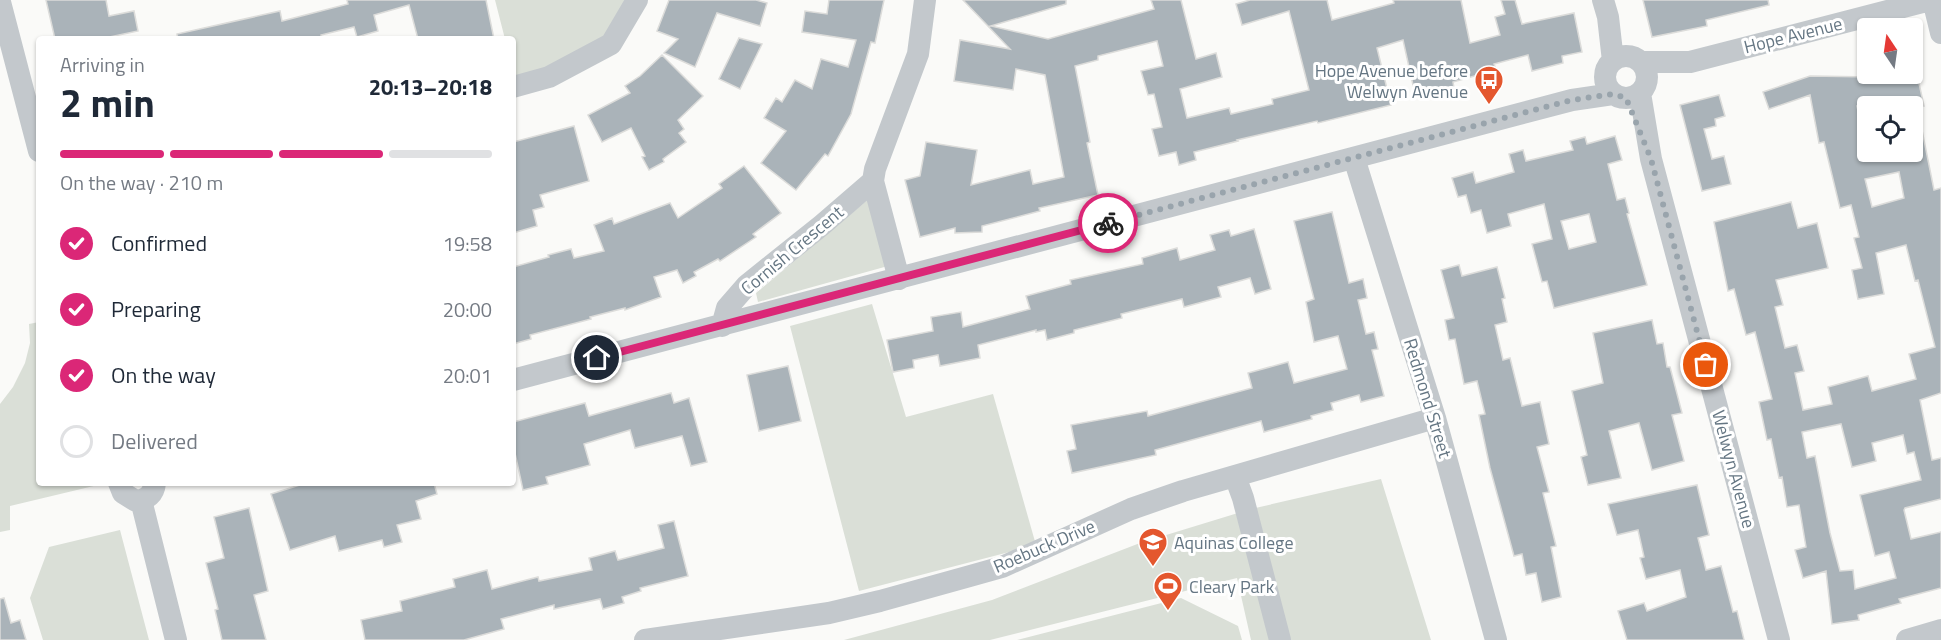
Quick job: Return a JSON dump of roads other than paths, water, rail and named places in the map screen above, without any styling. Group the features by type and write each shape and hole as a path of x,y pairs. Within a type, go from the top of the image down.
{"street":[{"path":"13,0 36,88"},
{"path":"516,86 549,77 611,44 637,0"},
{"path":"899,279 873,181 875,169 918,54 925,0"},
{"path":"1932,0 1941,33"},
{"name":"Hope Avenue","path":"516,379 1572,100 1627,78 1932,0"},
{"path":"0,2 36,140"},
{"name":"Welwyn Avenue","path":"1606,8 1651,159 1779,640"},
{"name":"Redmond Street","path":"1354,158 1435,418 1496,640"},
{"name":"Cornish Crescent","path":"722,326 727,308 747,285 873,181"},
{"name":"Roebuck Drive","path":"645,640 829,613 1002,567 1131,509 1435,418"},
{"path":"1235,476 1281,640"},
{"path":"120,486 126,497 154,489 176,640"},
{"path":"1907,640 1941,630"}],"place":[{"name":"Hope Avenue before Welwyn Avenue","path":"1489,106"},
{"name":"Aquinas College","path":"1153,568"},
{"name":"Cleary Park","path":"1168,612"}]}
